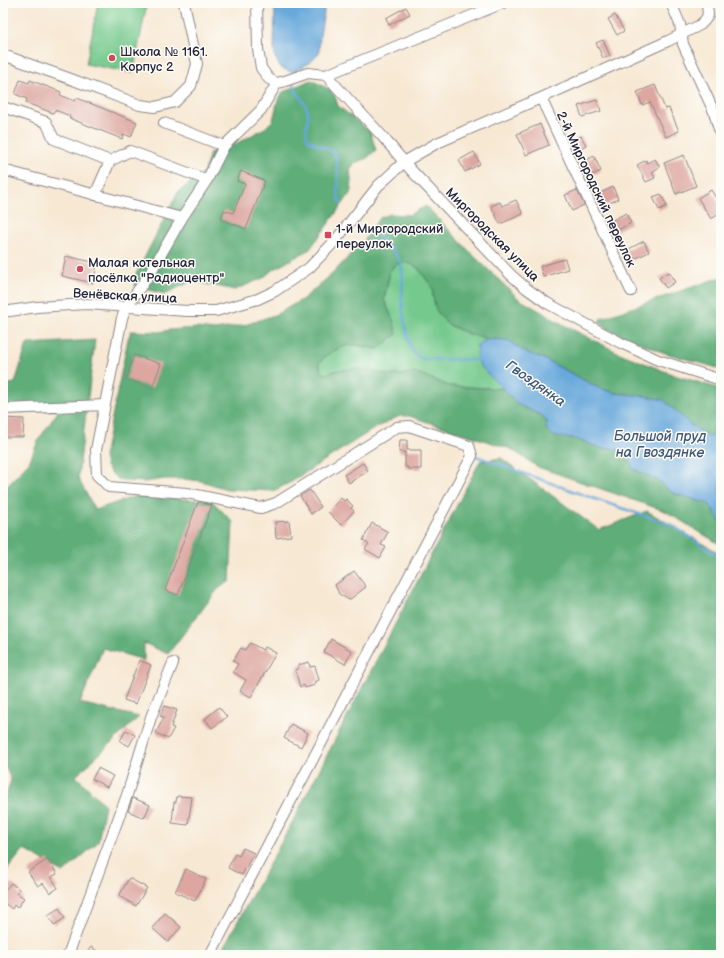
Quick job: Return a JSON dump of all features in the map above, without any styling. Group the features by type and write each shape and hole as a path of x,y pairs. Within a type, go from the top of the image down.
{"street":[{"path":"3,55 140,105 156,107 175,102 191,86 197,64 184,3"},
{"path":"257,3 258,49 261,68 269,79 276,83 308,73 326,75 503,3"},
{"path":"671,3 680,24 683,44 714,112 721,136"},
{"path":"404,162 437,143 541,98 700,25 706,20 708,15 707,3"},
{"name":"Миргородская улица","path":"326,75 404,162 511,275 526,288 547,303 596,330 658,360 721,380"},
{"path":"210,955 472,456 470,446 409,426 397,427 276,503 261,508 187,493 109,487 97,475 96,450 122,318 126,307 148,275 206,180 224,146 261,110 276,83"},
{"name":"2-й Миргородский переулок","path":"541,98 631,291"},
{"path":"3,107 46,122 54,139 110,161"},
{"path":"164,122 224,146"},
{"path":"95,195 110,161 130,151 206,180"},
{"name":"Венёвская улица","path":"3,312 37,307 88,304 187,311 216,311 258,299 275,291 309,268 322,257 370,196 390,174 404,162"},
{"path":"3,170 182,218"},
{"path":"3,409 105,405"},
{"path":"68,955 127,795 151,717 173,663"}],"green space":[{"path":"98,3 147,3 133,73 86,64"},
{"path":"311,80 329,89 335,96 338,106 370,131 376,150 367,158 357,162 350,169 352,191 310,249 271,271 263,278 235,290 192,281 165,294 135,286 135,276 178,192 204,172 210,153 219,148 230,147 265,128 273,120 278,100 283,92"},
{"path":"426,206 475,257 519,299 564,325 617,352 674,375 721,389 721,439 719,437 708,436 691,425 663,400 645,396 615,393 599,388 544,359 525,352 508,340 489,339 469,334 449,325 436,310 433,290 430,284 419,269 405,262 395,265 390,271 384,299 397,334 378,349 358,345 348,345 334,351 319,363 321,371 325,374 339,370 359,369 392,375 415,372 449,386 503,389 519,405 543,416 555,437 573,438 604,449 612,448 620,451 628,457 633,469 661,482 673,493 710,505 721,523 721,545 665,511 538,467 511,449 409,416 400,416 372,430 289,483 273,491 227,489 201,481 183,479 164,479 145,482 126,481 118,479 111,473 106,466 104,457 128,339 131,331 159,332 197,328 215,330 245,325 277,314 303,299 332,274 364,241 381,217 390,214 409,215"},
{"path":"405,262 419,269 430,284 433,290 433,297 441,317 449,325 469,334 489,339 480,342 481,367 503,389 449,386 415,372 392,375 359,369 339,370 325,374 321,371 319,363 325,357 348,345 378,349 393,320 384,300 390,271 395,265"},
{"path":"721,277 721,369 662,352 609,330 600,323 600,319"},
{"path":"95,340 78,478 95,510 136,496 212,501 233,522 230,581 218,589 168,654 144,643 144,660 103,648 80,703 139,717 76,776 105,805 98,842 63,873 24,849 3,875 3,804 11,780 3,761 3,662 5,659 3,658 3,489 29,462 39,439 59,410 3,412 3,385 15,383 27,344"},
{"path":"501,458 599,530 647,511 721,554 721,955 219,955 286,834 480,461"}],"water":[{"path":"275,3 324,3 319,53 314,59 300,69 292,72 280,67 275,57"},
{"name":"Большой пруд на Гвоздянке","path":"489,339 508,340 525,352 544,359 599,388 615,393 645,396 664,400 691,425 708,436 719,437 721,439 721,523 710,505 673,493 661,482 633,469 628,457 620,451 612,448 604,449 573,438 555,437 546,429 547,422 543,416 519,405 481,367 477,359 477,345"}],"building":[{"path":"406,7 410,14 389,25 386,18"},
{"path":"615,15 624,31 617,35 608,19"},
{"path":"603,40 610,56 603,58 596,43"},
{"path":"20,80 29,83 30,80 61,92 60,95 75,101 77,98 137,122 131,137 124,134 122,139 69,118 70,116 55,110 53,113 26,103 27,99 15,94"},
{"path":"655,85 665,109 669,108 679,131 666,137 650,102 642,105 637,92"},
{"path":"597,100 601,111 582,117 578,106"},
{"path":"540,124 549,145 526,155 517,134"},
{"path":"581,136 586,145 579,149 574,140"},
{"path":"474,152 480,164 465,172 459,160"},
{"path":"684,155 696,186 676,194 664,163"},
{"path":"594,156 601,171 590,176 583,162"},
{"path":"655,159 660,167 652,172 655,178 646,182 637,165 646,160 647,163"},
{"path":"241,171 265,181 246,229 221,219 224,210 233,213 245,184 237,181"},
{"path":"613,187 618,199 604,206 598,194"},
{"path":"577,190 584,205 572,211 565,195"},
{"path":"711,190 721,206 721,213 711,219 698,198"},
{"path":"661,194 667,206 659,210 653,197"},
{"path":"516,200 523,214 500,224 491,206 500,202 502,206"},
{"path":"626,213 631,223 616,231 611,221"},
{"path":"644,241 649,252 630,261 625,251"},
{"name":"Малая котельная посёлка \"Радиоцентр\"","path":"66,256 97,263 93,283 62,276"},
{"path":"565,259 568,269 543,277 540,266"},
{"path":"669,272 675,282 666,288 659,278"},
{"path":"134,355 161,364 152,388 126,379"},
{"path":"3,418 24,419 23,437 3,437"},
{"path":"400,440 407,440 407,450 421,450 421,469 408,469 408,467 405,467 405,452 399,452"},
{"path":"363,463 368,471 349,483 344,475"},
{"path":"310,490 321,507 311,514 300,496"},
{"path":"341,498 344,501 346,499 353,506 351,508 354,511 341,525 328,512"},
{"path":"198,502 212,505 178,595 165,590"},
{"path":"289,521 291,536 276,538 275,522"},
{"path":"372,523 388,532 381,545 386,547 380,558 365,549 369,544 363,540"},
{"path":"354,571 366,587 349,600 339,594 335,585"},
{"path":"331,639 352,651 345,664 324,652"},
{"path":"250,643 263,650 265,647 276,653 251,697 240,691 246,680 233,672 238,664 233,661 241,648 245,650"},
{"path":"139,660 151,665 136,704 124,700"},
{"path":"309,662 310,667 315,666 319,680 314,682 315,685 305,688 304,685 300,687 295,670 299,668 298,665"},
{"path":"164,706 177,710 171,727 174,728 168,739 156,733 164,717 160,716"},
{"path":"219,707 227,717 212,728 205,719"},
{"path":"291,724 308,733 301,747 284,738"},
{"path":"126,730 135,735 129,746 120,741"},
{"path":"98,768 113,776 107,787 92,779"},
{"path":"177,796 192,797 188,825 172,823 174,802 176,802"},
{"path":"133,798 150,805 144,818 128,811"},
{"path":"243,848 254,853 242,875 228,868 235,854 239,856"},
{"path":"48,859 57,874 51,877 58,888 50,893 43,883 38,886 28,872"},
{"path":"186,869 206,879 195,901 175,892"},
{"path":"129,878 147,888 136,906 119,896"},
{"path":"11,883 20,890 17,893 24,898 17,908 14,905 12,909 3,902 3,893"},
{"path":"59,908 65,918 54,925 48,915"},
{"path":"165,913 181,927 168,942 152,928"},
{"path":"91,947 103,955 85,955"}],"waterway":[{"name":"Гвоздянка","path":"293,82 307,109 308,117 306,132 308,140 330,150 336,156 338,195 341,204"},
{"name":"Гвоздянка","path":"371,231 391,249 402,267 402,301 404,321 410,344 415,354 426,359 479,360"},
{"path":"476,456 672,525 721,558"}],"place":[{"name":"Школа № 1161. Корпус 2","path":"112,58"},
{"name":"1-й Миргородский переулок","path":"328,235"},
{"name":"Малая котельная посёлка \"Радиоцентр\"","path":"80,269"}]}
